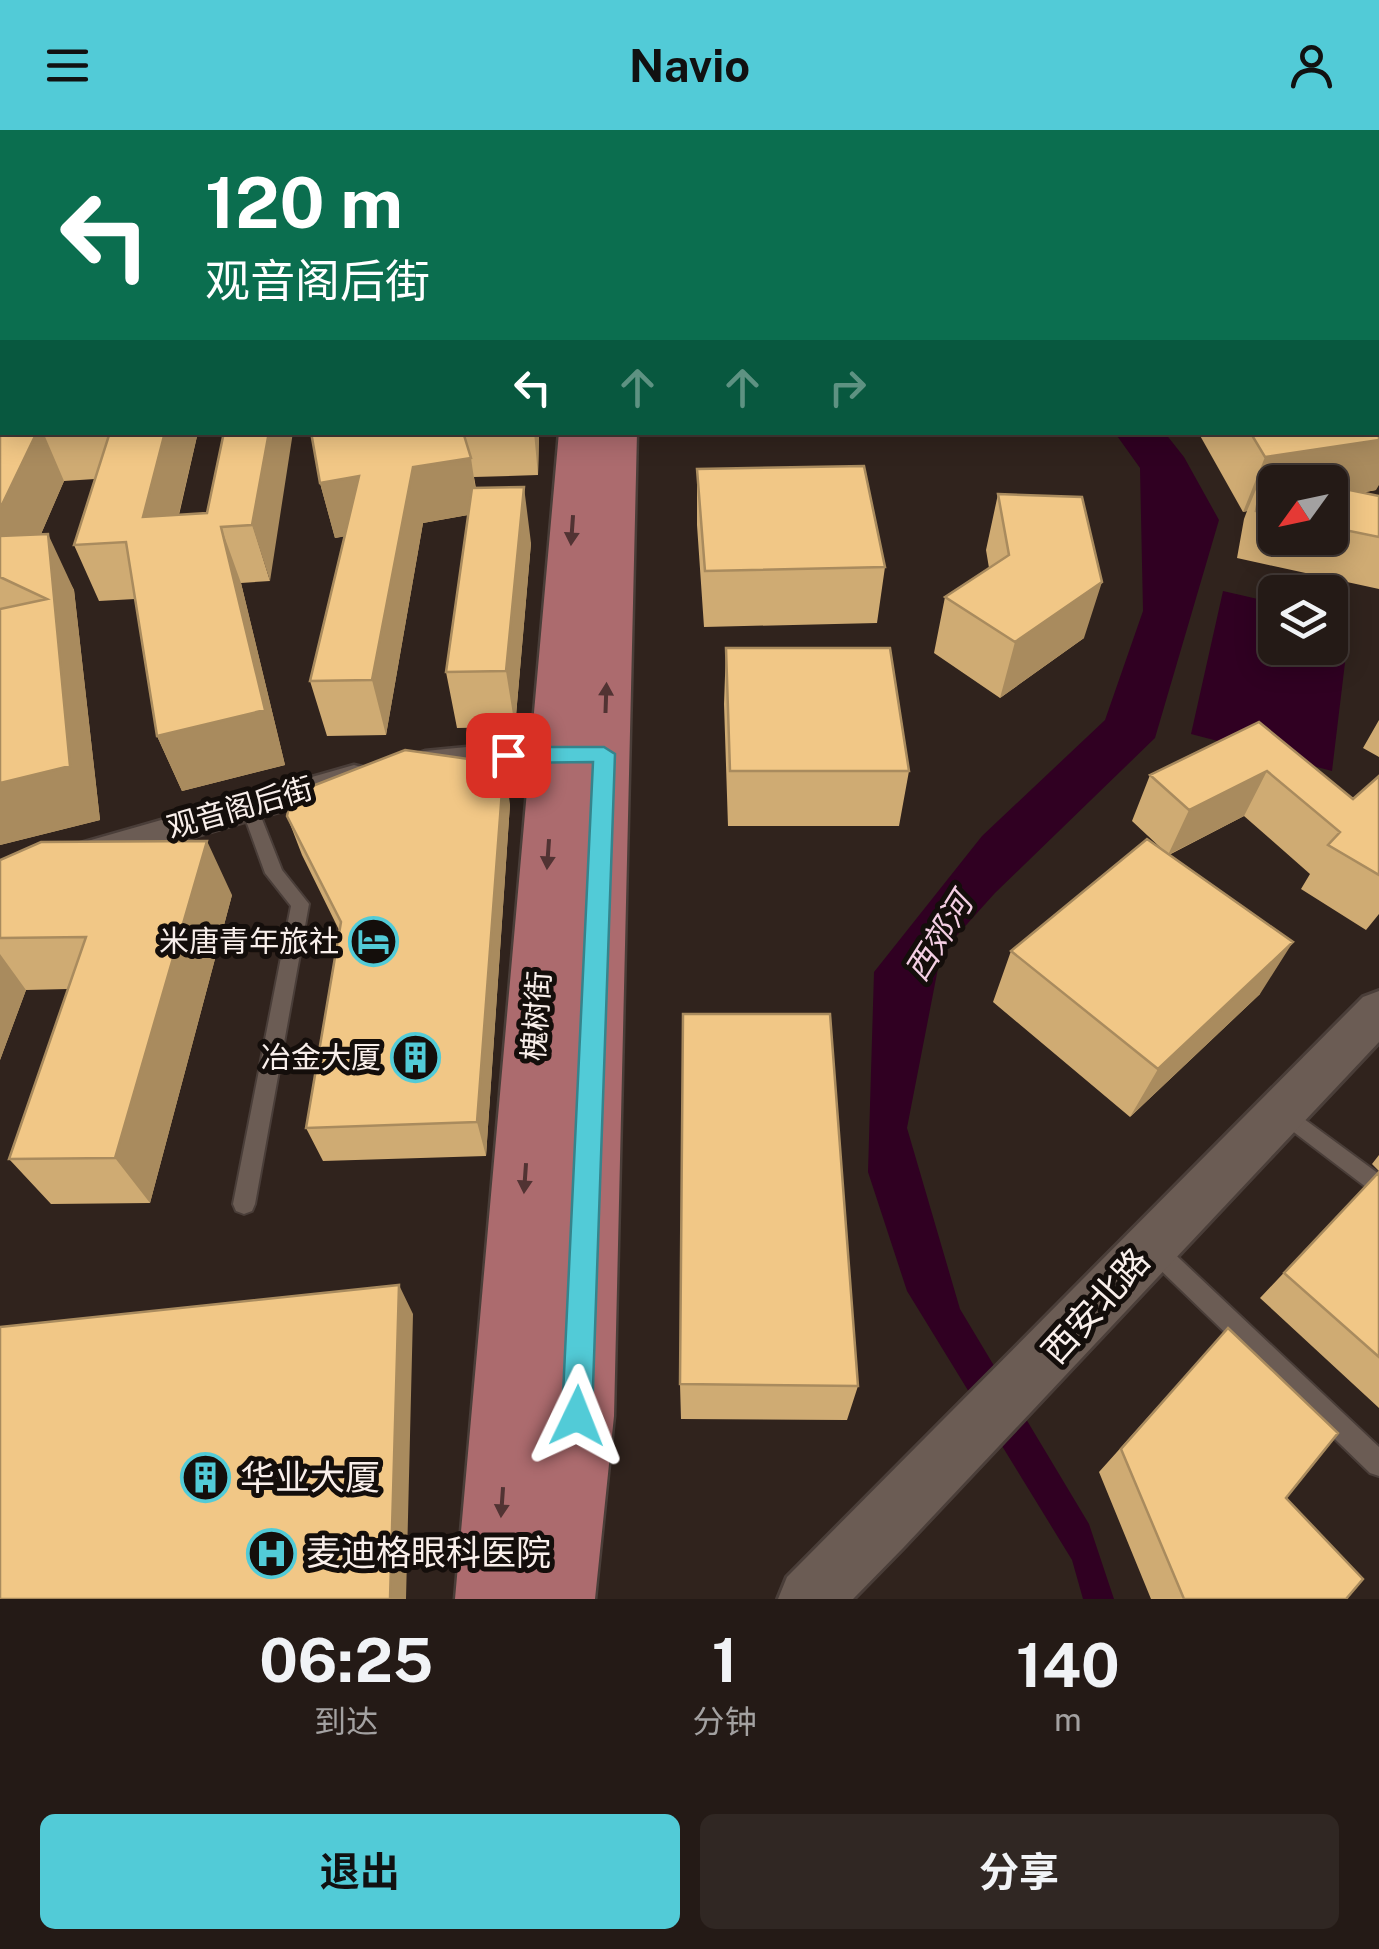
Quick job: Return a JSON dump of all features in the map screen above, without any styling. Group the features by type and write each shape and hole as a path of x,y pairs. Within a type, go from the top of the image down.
{"main road":[{"name":"槐树街","path":"554,1599 577,1416 578,435"},
{"name":"槐树街","path":"495,1599 580,755 618,435"}],"street":[{"name":"观音阁后街","path":"0,880 248,804 403,766 508,755 580,755"},
{"name":"西安北路","path":"809,1599 1025,1384 1151,1246 1379,1011"}],"lane":[{"path":"244,1204 300,904 274,873 248,804"},
{"path":"1280,1111 1379,1188"},
{"path":"1151,1246 1376,1465"}],"water":[{"name":"西郊河","path":"1116,435 1167,435 1184,457 1219,520 1155,738 995,893 941,953 907,1128 960,1309 1089,1524 1114,1599 1083,1599 1072,1560 907,1291 868,1172 874,972 982,836 1105,720 1143,611 1140,468"},
{"path":"1223,591 1258,599 1258,665 1345,665 1332,771 1191,734"}],"building":[{"path":"0,435 36,435 0,509"},
{"path":"109,435 164,435 143,517 207,513 223,435 268,435 252,525 221,527 265,710 157,736 126,542 74,545"},
{"path":"312,435 464,435 471,458 413,467 372,680 310,681 359,476 320,483"},
{"path":"1252,435 1379,435 1379,440 1265,457"},
{"path":"864,466 885,567 705,571 697,469"},
{"path":"524,487 506,671 446,672 472,488"},
{"path":"1348,490 1379,496 1379,537 1348,531"},
{"path":"998,494 1082,497 1102,582 1015,642 945,597 1009,555"},
{"path":"48,534 70,766 0,783 0,609 47,599 0,577 0,536"},
{"path":"726,648 890,648 909,771 730,771"},
{"path":"1259,722 1353,799 1379,776 1379,875 1328,845 1340,832 1267,771 1189,810 1150,775"},
{"name":"冶金大厦","path":"405,750 504,764 477,1122 306,1128 341,922 287,816 292,794"},
{"path":"1147,839 1293,942 1158,1069 1011,951"},
{"path":"207,841 115,1158 9,1159 86,937 0,938 0,860 41,842"},
{"path":"683,1014 830,1014 858,1386 680,1384"},
{"path":"1379,1172 1379,1357 1284,1273"},
{"name":"华业大厦","path":"399,1285 390,1599 0,1599 0,1327"},
{"path":"1228,1328 1338,1433 1286,1498 1363,1579 1346,1599 1184,1599 1121,1449"}],"place":[{"name":"米唐青年旅社","path":"374,942"},
{"name":"冶金大厦","path":"416,1058"},
{"name":"华业大厦","path":"205,1478"},
{"name":"麦迪格眼科医院","path":"271,1553"}],"route":[{"path":"508,755 604,754 577,1416"}]}
